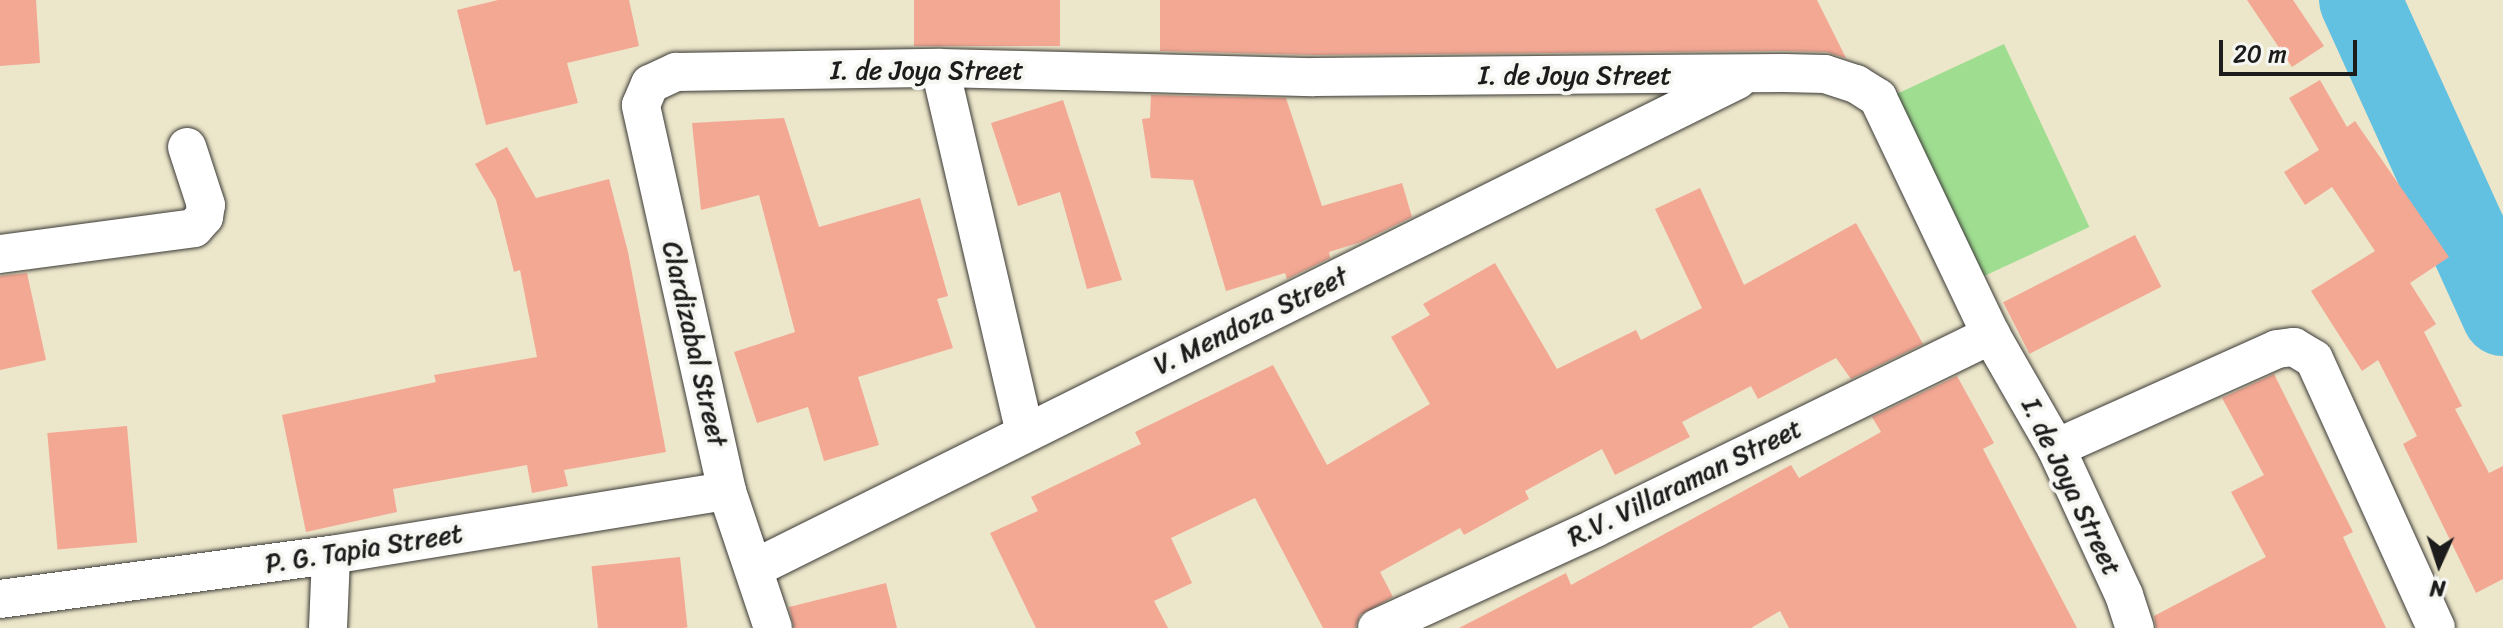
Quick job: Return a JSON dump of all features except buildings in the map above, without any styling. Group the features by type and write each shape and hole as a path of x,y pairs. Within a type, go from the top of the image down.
{"street":[{"name":"I. de Joya Street","path":"676,72 940,68 1284,77 1825,74 1856,84 1878,98 1991,335 2056,448 2124,595 2135,628"},
{"path":"940,68 1025,432"},
{"name":"Clardizabal Street","path":"676,72 650,84 641,105 727,491 773,628"},
{"name":"V. Mendoza Street","path":"755,568 1747,75"},
{"path":"0,254 194,228 204,217 206,205 187,147"},
{"name":"R.V. Villaraman Street","path":"1377,628 1595,528 1991,335"},
{"path":"2056,448 2277,349 2294,347 2314,359 2436,628"},
{"name":"P. G. Tapia Street","path":"0,599 331,555 727,491"},
{"path":"328,628 331,555"}],"green space":[{"path":"2004,44 2089,227 1982,277 1896,94"}],"waterway":[{"path":"2360,0 2503,315"}]}
